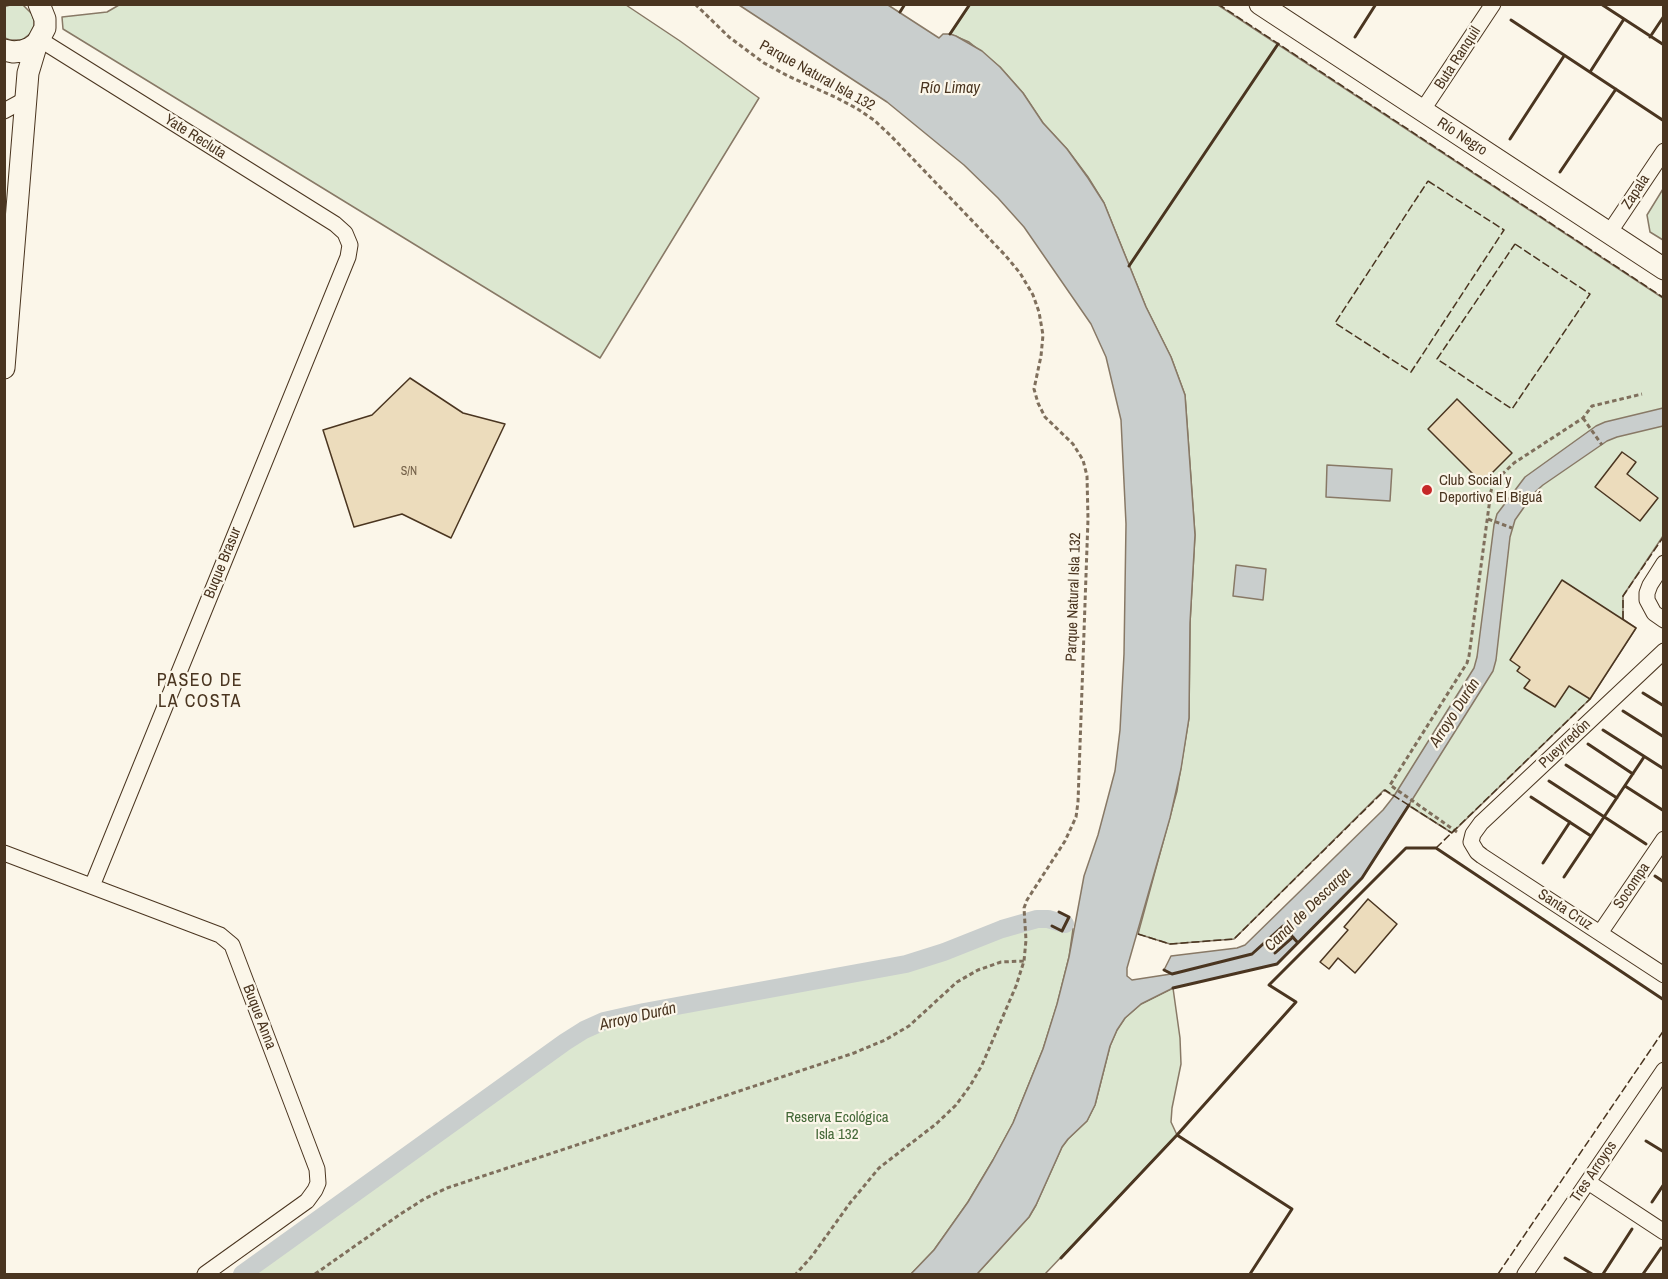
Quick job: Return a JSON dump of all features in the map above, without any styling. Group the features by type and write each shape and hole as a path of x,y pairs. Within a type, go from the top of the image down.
{"street":[{"path":"4,368 29,66 45,28 45,19 39,4"},
{"name":"Río Negro","path":"1260,4 1664,269"},
{"name":"Buta Ranquil","path":"1422,111 1493,4"},
{"path":"4,50 22,51 38,41"},
{"name":"Yate Recluta","path":"38,41 335,224 348,239"},
{"path":"4,111 26,99"},
{"name":"Zapala","path":"1609,233 1664,151"},
{"name":"Buque Brasur","path":"92,886 348,257 350,245 348,239"},
{"path":"1664,563 1647,593 1647,600 1654,613 1664,620"},
{"name":"Pueyrredón","path":"1471,842 1473,834 1481,824 1664,651"},
{"name":"Socompa","path":"1600,933 1664,839"},
{"name":"Santa Cruz","path":"1471,842 1482,856 1664,975"},
{"name":"Buque Anna","path":"4,853 220,935 234,948 317,1169 318,1184 307,1201 205,1275"},
{"name":"Tres Arroyos","path":"1525,1275 1664,1070"},
{"path":"1588,1182 1664,1232"}],"path":[{"name":"Parque Natural Isla 132","path":"695,4 729,37 764,63 842,100 874,120 1020,273 1033,295 1043,335 1034,389 1038,403 1045,417 1073,444 1083,460 1087,476 1088,519 1076,817 1065,841 1031,891 1024,908 1026,940 1024,961 1016,986 982,1065 956,1105 936,1124 879,1168 796,1275"},
{"path":"1471,842 1390,785 1467,663 1494,482 1514,463 1582,418 1592,406 1642,394"},
{"path":"1582,418 1602,445"},
{"path":"1487,519 1512,528"},
{"path":"315,1275 424,1199 447,1188 854,1053 885,1040 909,1026 957,982 978,970 1001,962 1024,961"}],"green space":[{"path":"23,5 32,14 34,27 31,33 22,40 5,38 4,7"},
{"path":"119,5 626,5 759,98 600,358 63,29 62,17 107,12"},
{"name":"Club Social y Deportivo El Biguá","path":"970,5 1218,5 1663,298 1663,536 1623,596 1623,619 1636,628 1590,699 1452,833 1384,790 1234,939 1170,944 1138,934 1177,791 1189,718 1190,623 1195,535 1185,395 1171,357 1146,307 1104,203 1088,177 1000,67 969,42 950,34"},
{"path":"1663,189 1663,240 1650,232 1647,215"},
{"name":"Reserva Ecológica Isla 132","path":"1037,919 1058,921 1073,929 1069,957 1057,1005 1043,1049 1013,1123 993,1160 968,1202 934,1250 911,1274 242,1274 565,1042 604,1021 906,964 1002,929"},
{"path":"1173,988 1181,1064 1171,1122 1177,1135 1045,1274 977,1274 1029,1217 1062,1147 1087,1121 1095,1105 1110,1046 1125,1018 1141,1004"}],"water":[{"name":"Río Limay","path":"739,5 888,5 939,38 943,34 950,34 982,51 1023,93 1043,123 1067,149 1104,203 1146,307 1171,357 1185,395 1195,535 1190,623 1189,718 1170,818 1127,968 1127,976 1132,980 1171,974 1164,970 1171,956 1245,945 1383,810 1474,668 1497,514 1525,477 1596,426 1663,408 1663,426 1607,441 1543,485 1534,493 1515,520 1510,537 1493,671 1362,878 1277,964 1173,988 1141,1004 1125,1018 1110,1046 1095,1105 1087,1121 1062,1147 1029,1217 977,1274 911,1274 934,1250 968,1202 1013,1123 1043,1049 1057,1004 1069,957 1084,876 1098,835 1115,771 1120,730 1124,654 1126,524 1121,420 1106,357 1091,324 1024,227 998,198 964,165 887,102"},
{"path":"1327,465 1392,469 1390,501 1326,497"},
{"path":"1236,565 1266,569 1263,600 1233,596"}],"building":[{"path":"410,378 463,413 505,424 451,538 402,514 354,527 323,430 372,415"},
{"path":"1457,399 1512,453 1482,483 1428,429"},
{"path":"1622,452 1636,462 1627,474 1658,498 1640,521 1595,487"},
{"path":"1562,580 1636,628 1590,699 1569,686 1555,707 1524,688 1530,680 1517,671 1520,667 1510,660"},
{"path":"1368,899 1397,924 1355,973 1338,958 1329,969 1320,962 1348,930 1344,927"}],"waterway":[{"name":"Arroyo Durán","path":"242,1274 565,1042 604,1021 906,964 1002,929 1037,919 1048,919 1065,924"}],"fence":[{"path":"1218,4 1664,298"},
{"path":"1428,181 1504,230 1411,372 1335,323 1428,181"},
{"path":"1515,244 1590,294 1512,409 1437,359 1515,244"},
{"path":"1623,619 1623,596 1664,536"},
{"path":"1436,848 1590,699"},
{"path":"1138,934 1170,944 1234,939 1385,790 1452,833"},
{"path":"1498,1274 1664,1030"}],"wall":[{"path":"900,12 905,4"},
{"path":"950,34 970,4"},
{"path":"1355,37 1376,4"},
{"path":"1601,4 1664,45"},
{"path":"1650,37 1664,16"},
{"path":"1590,72 1624,19"},
{"path":"1511,20 1664,121"},
{"path":"1129,266 1278,44"},
{"path":"1510,139 1564,56"},
{"path":"1560,172 1616,89"},
{"path":"1643,693 1664,706"},
{"path":"1623,711 1664,737"},
{"path":"1603,730 1664,769"},
{"path":"1588,744 1633,774"},
{"path":"1564,877 1644,757"},
{"path":"1566,765 1617,798"},
{"path":"1549,781 1646,844"},
{"path":"1625,786 1664,811"},
{"path":"1531,797 1591,836"},
{"path":"1173,988 1277,964 1362,878 1409,805"},
{"path":"1543,863 1570,822"},
{"path":"1061,1258 1177,1135 1296,1002 1269,985 1406,848 1436,848 1664,1000"},
{"path":"1655,876 1664,882"},
{"path":"1052,926 1062,931 1069,917 1059,912"},
{"path":"1164,970 1172,974 1252,954 1283,926 1298,943"},
{"path":"1275,953 1293,937"},
{"path":"1177,1135 1292,1209 1250,1274"},
{"path":"1646,1141 1664,1152"},
{"path":"1652,1202 1664,1184"},
{"path":"1603,1274 1632,1229"},
{"path":"1643,1274 1661,1248"},
{"path":"1565,1258 1592,1274"}],"place":[{"name":"Club Social y Deportivo El Biguá","path":"1427,490"}],"district":[{"name":"PASEO DE LA COSTA","path":"200,691"}],"water label":[{"name":"Canal de Descarga","path":"1308,910"}]}
